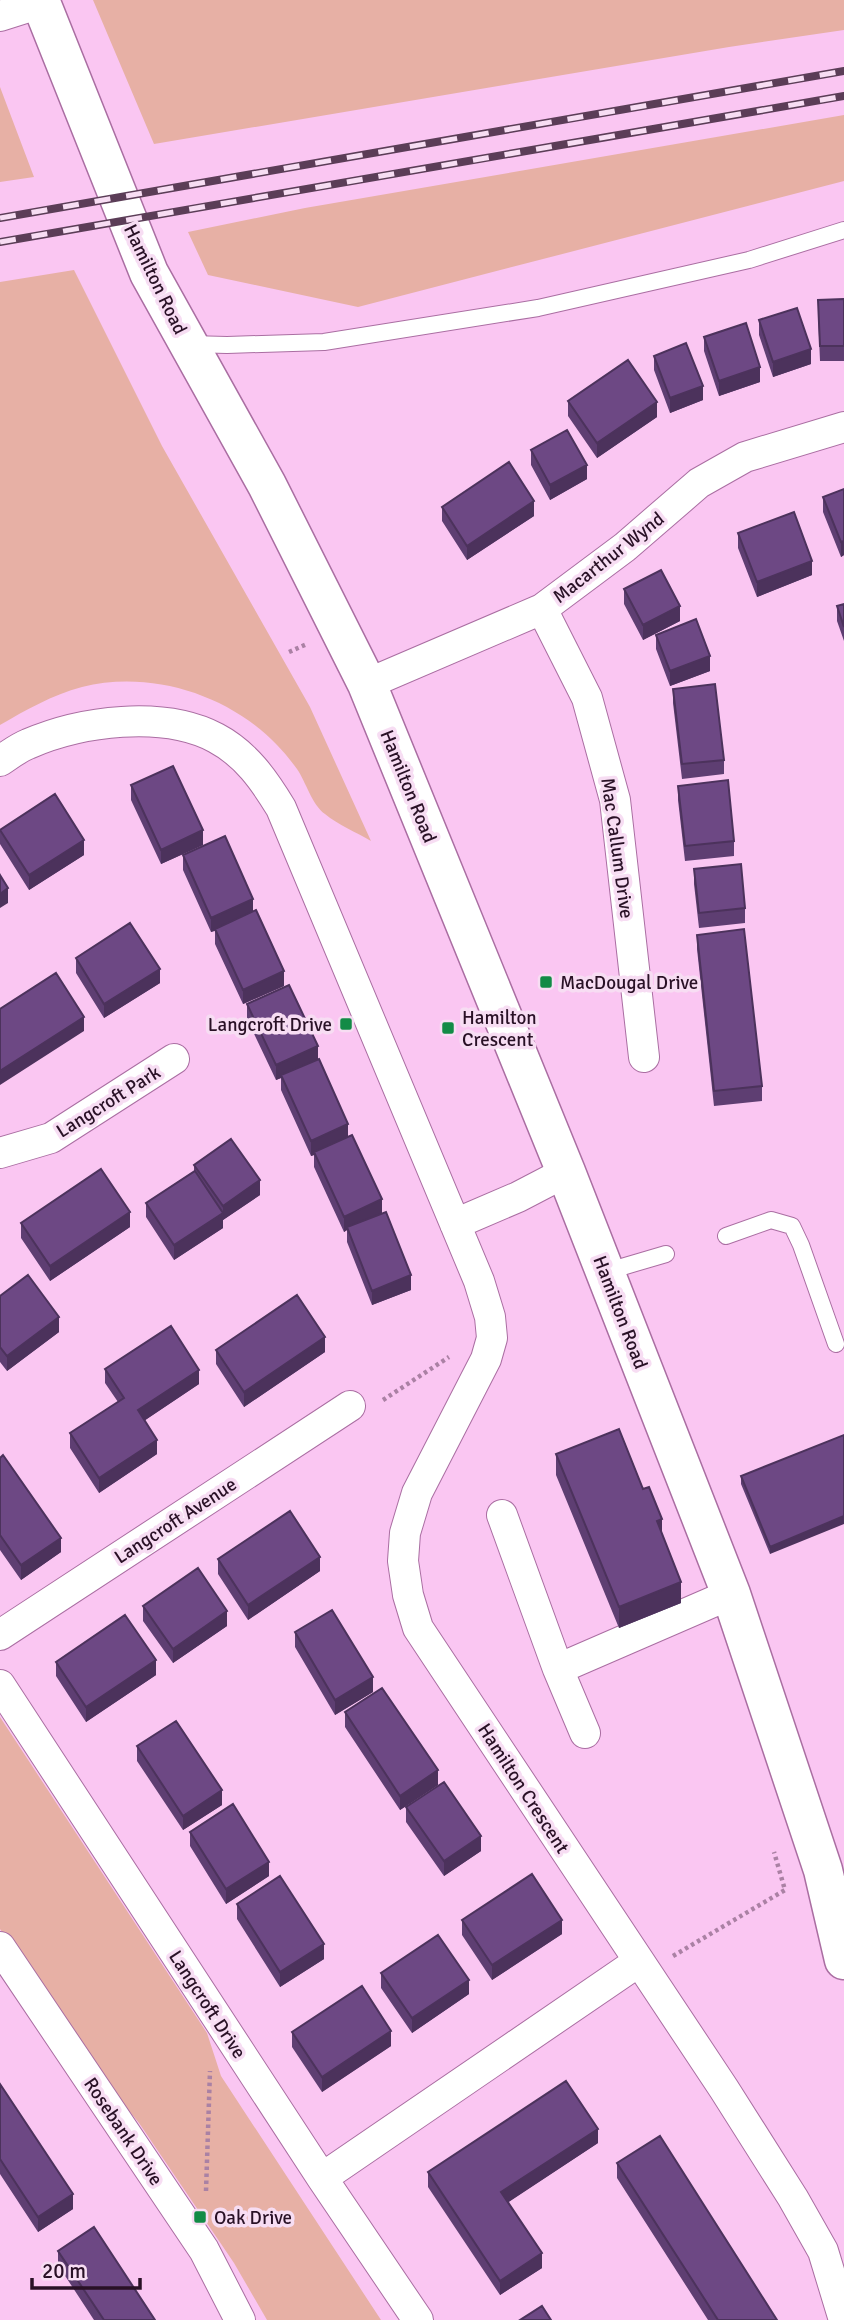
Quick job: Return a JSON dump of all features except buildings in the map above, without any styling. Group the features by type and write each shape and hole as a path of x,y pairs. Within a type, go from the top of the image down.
{"main road":[{"name":"Hamilton Road","path":"41,2 149,273 267,485 367,684 566,1172 732,1594 838,1910 844,1960"}],"street":[{"path":"0,16 41,2"},
{"name":"Macarthur Wynd","path":"367,684 542,609 625,547 699,483 745,457 844,427"},
{"name":"Mac Callum Drive","path":"542,609 587,698 615,800 645,1057"},
{"name":"Hamilton Crescent","path":"0,761 27,744 80,728 131,721 191,727 217,739 240,755 263,777 281,808 479,1281 490,1317 492,1338 486,1359 417,1493 405,1533 403,1561 408,1595 418,1628 793,2197 823,2251 841,2319"},
{"name":"Langcroft Park","path":"0,1153 51,1138 174,1059"},
{"path":"455,1224 518,1198 566,1172"},
{"name":"Langcroft Avenue","path":"0,1635 350,1406"},
{"path":"502,1515 558,1669 586,1733"},
{"path":"558,1669 732,1594"},
{"name":"Langcroft Drive","path":"0,1685 418,2320"},
{"name":"Rosebank Drive","path":"0,1947 205,2249 240,2320"},
{"path":"323,2178 642,1967"}],"lane":[{"path":"187,344 324,342 538,308 749,260 844,230"},
{"path":"726,1236 771,1220 792,1226 836,1344"},
{"path":"605,1272 666,1254"}],"path":[{"path":"397,1391 428,1370"},
{"path":"642,1967 785,1890"},
{"path":"205,2249 212,2010"}],"shaded area":[{"path":"93,0 844,0 844,30 154,144"},
{"path":"0,87 34,177 0,182"},
{"path":"844,115 844,181 358,307 208,275 188,232 305,208"},
{"path":"74,270 162,446 310,707 371,841 320,810 295,766 257,727 235,712 187,690 134,682 82,687 29,708 0,725 0,282"},
{"path":"0,1717 207,2033 221,2076 381,2320 267,2320 234,2263 139,2123 84,2056 0,1929"}],"railway":[{"path":"0,218 844,71"},
{"path":"0,242 844,96"}],"place":[{"name":"MacDougal Drive","path":"546,982"},
{"name":"Langcroft Drive","path":"346,1024"},
{"name":"Hamilton Crescent","path":"448,1028"},
{"name":"Oak Drive","path":"200,2217"}]}
